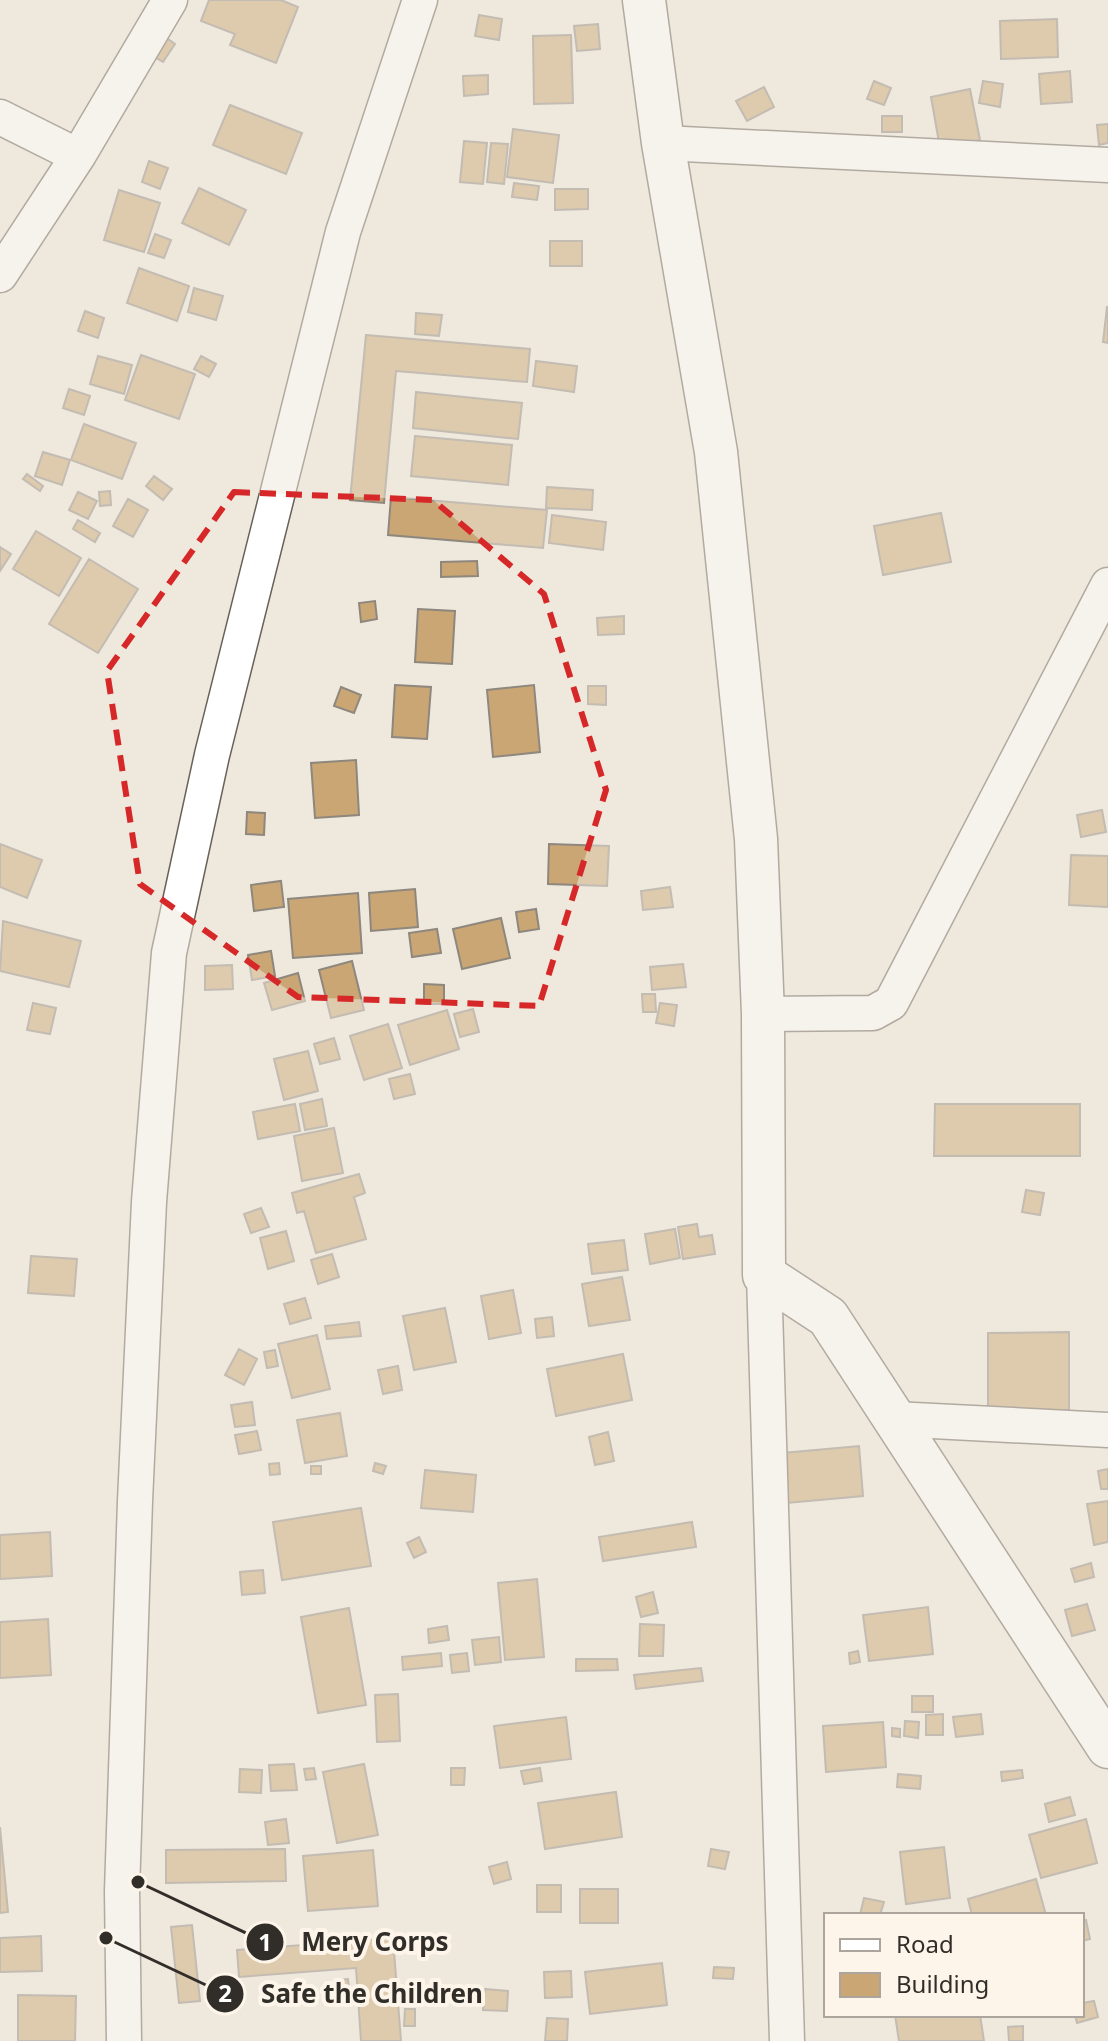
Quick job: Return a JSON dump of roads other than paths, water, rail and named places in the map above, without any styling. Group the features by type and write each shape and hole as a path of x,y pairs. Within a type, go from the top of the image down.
{"main road":[{"path":"644,0 663,143 718,467 756,839 763,1014 764,1275 828,1317 1108,1747"}],"street":[{"path":"0,275 78,156 170,0"},
{"path":"124,2041 122,1891 135,1501 149,1202 169,953 212,755 343,232 420,0"},
{"path":"0,117 78,156"},
{"path":"663,143 1108,165"},
{"path":"763,1014 873,1013 891,1003 1108,585"},
{"path":"764,1275 787,2041"},
{"path":"894,1419 1108,1430"}],"place":[{"name":"Mery Corps","path":"138,1882"},
{"name":"Safe the Children","path":"106,1938"}]}
